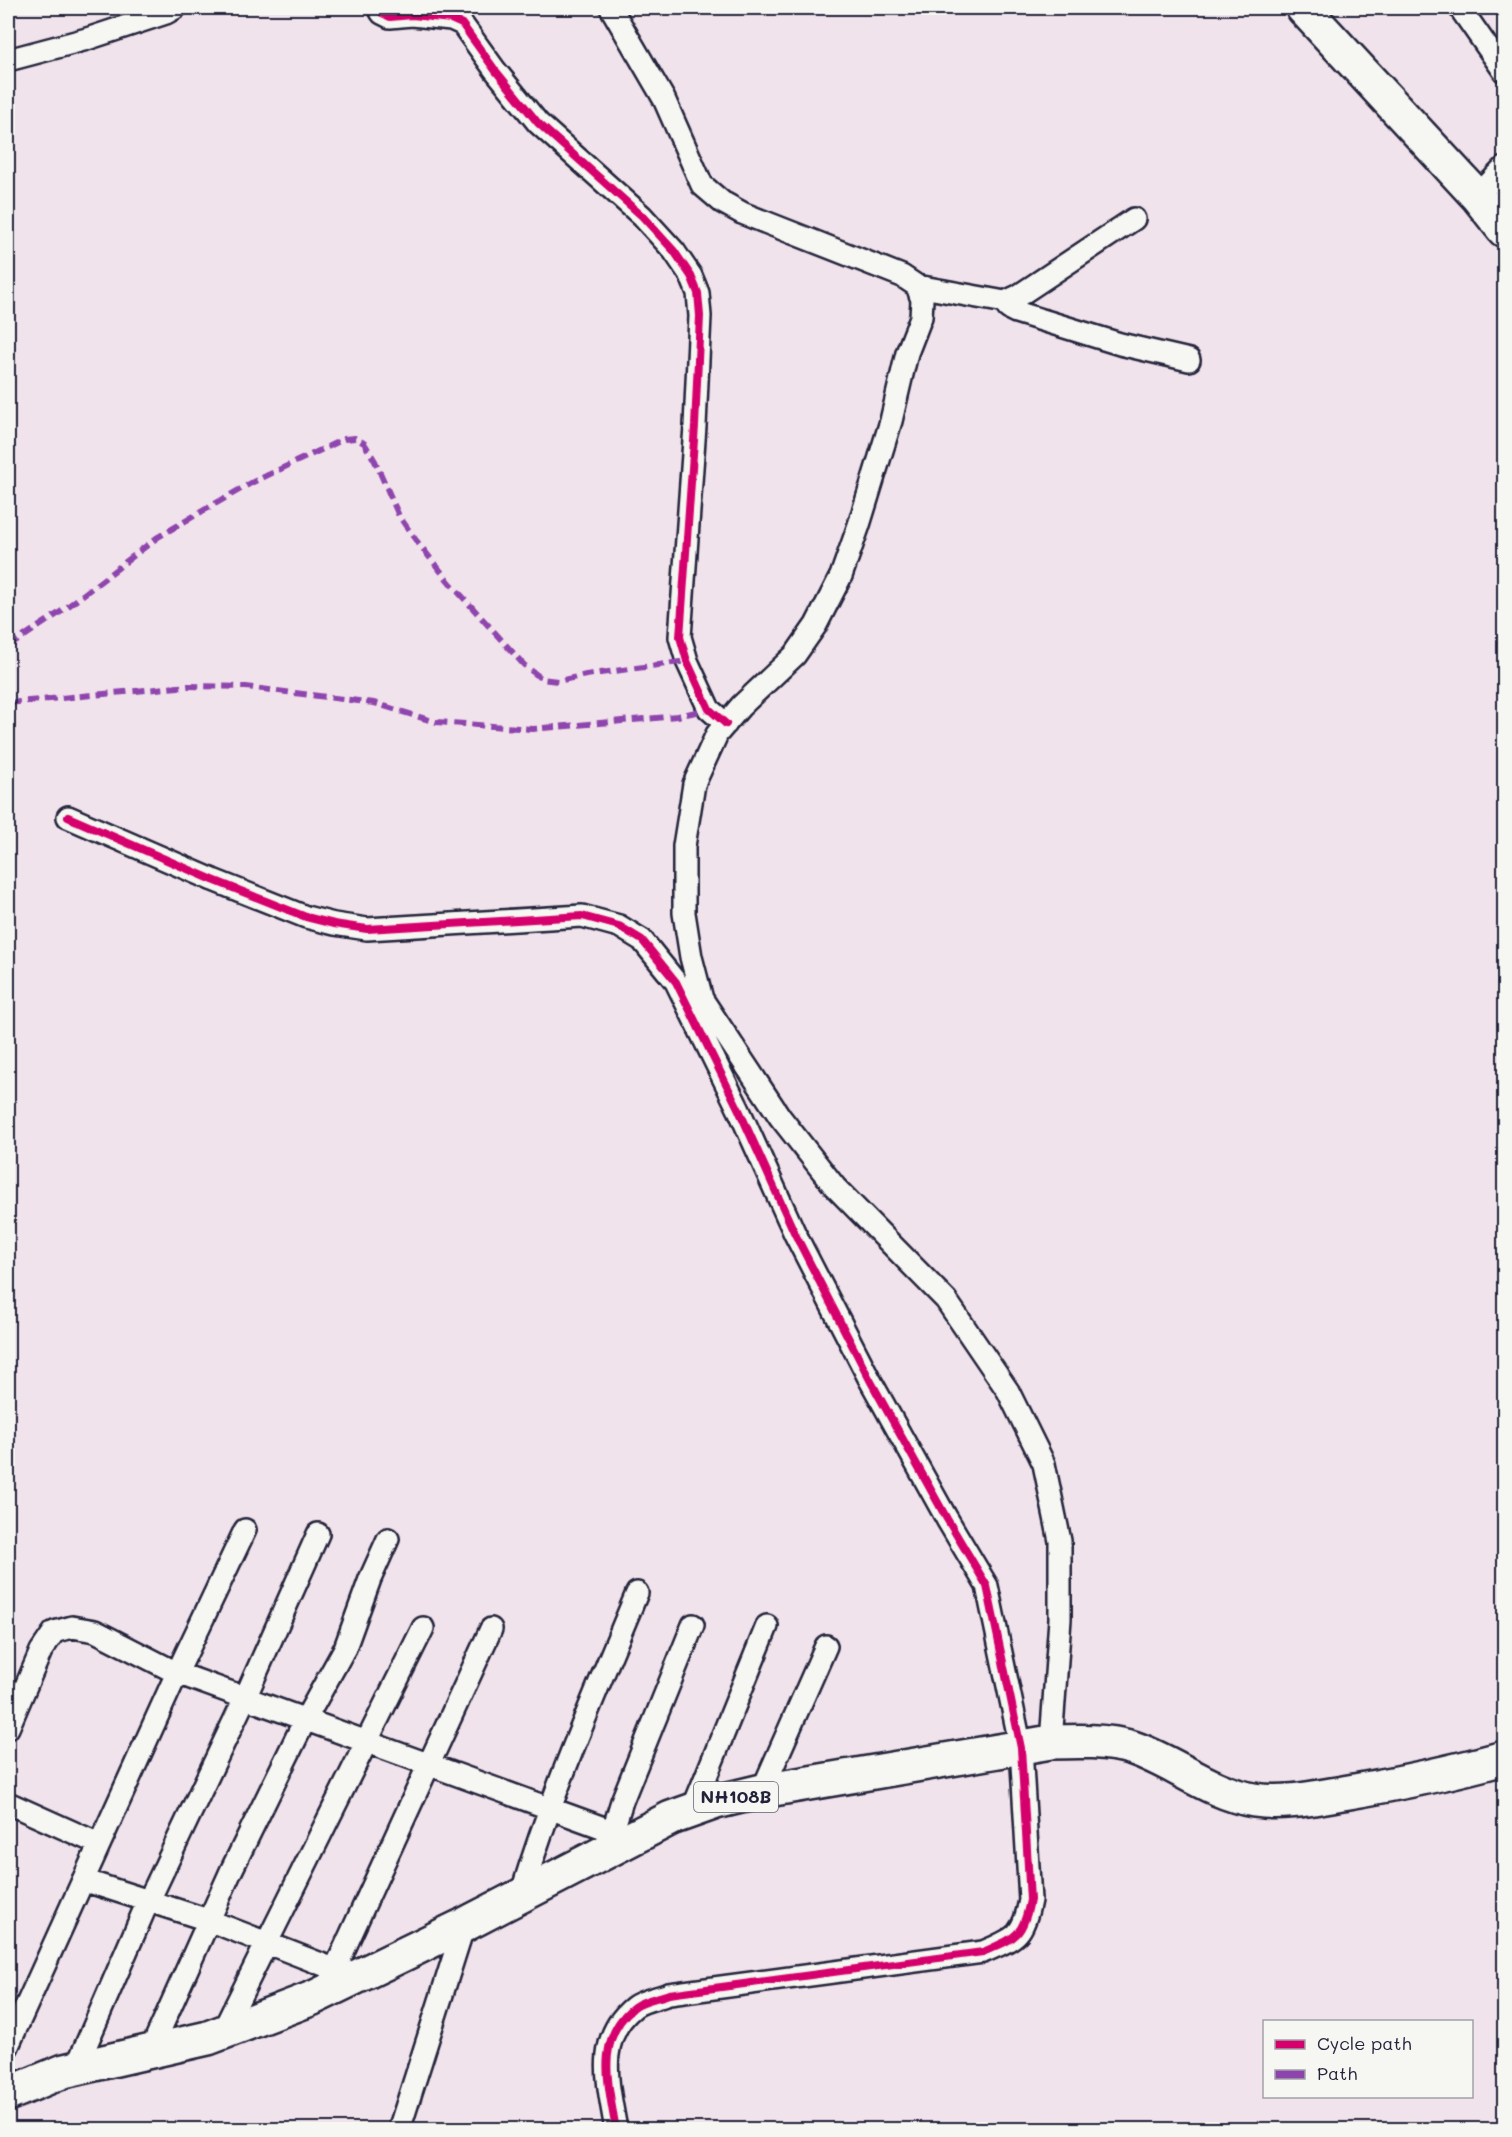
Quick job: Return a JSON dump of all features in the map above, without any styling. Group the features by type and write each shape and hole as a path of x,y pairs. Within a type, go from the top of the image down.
{"main road":[{"path":"1303,8 1477,196 1504,230"},
{"name":"NH108B","path":"8,2094 76,2068 182,2045 222,2033 329,1981 464,1925 521,1895 609,1840 692,1811 762,1791 1036,1745 1082,1740 1107,1742 1134,1748 1226,1792 1252,1800 1275,1802 1377,1787 1504,1758"}],"street":[{"path":"8,60 87,39 175,8"},
{"path":"379,8 382,13 390,17 412,15 451,19 462,24 495,70 538,123 642,216 674,251 691,276 698,293 699,316 680,637 687,661 710,710 726,724"},
{"path":"611,8 664,99 702,185 712,195 742,213 882,267 917,286 1005,302 1018,296 1134,219"},
{"path":"1460,8 1504,71"},
{"path":"1477,196 1504,168"},
{"path":"616,2130 606,2062 613,2030 635,2006 669,1994 983,1952 1014,1938 1026,1922 1030,1900 1036,1745 1060,1619 1060,1541 1044,1464 1008,1391 946,1300 835,1187 780,1117 702,999 691,957 684,913 684,846 694,784 717,734 741,706 795,655 816,625 841,576 891,421 907,353 921,317 922,300 917,286"},
{"path":"1005,302 1008,308 1016,312 1120,344 1189,360"},
{"path":"68,817 306,917 334,924 367,929 582,916 619,926 642,940 676,982 739,1110 795,1234 864,1370 946,1519 987,1586 1036,1745"},
{"path":"8,2046 177,1673 245,1530"},
{"path":"76,2068 148,1902 245,1698 318,1534"},
{"path":"150,2052 208,1920 305,1720 345,1648 370,1579 388,1539"},
{"path":"521,1895 566,1762 637,1593"},
{"path":"8,1728 41,1651 54,1632 72,1627 95,1631 177,1673 549,1808 609,1840 693,1625"},
{"path":"692,1811 767,1626"},
{"path":"222,2033 423,1628"},
{"path":"82,1880 208,1920 267,1942 329,1981 491,1629"},
{"path":"762,1791 826,1646"},
{"path":"8,1803 99,1844"},
{"path":"399,2130 464,1925"}],"marked path":[{"path":"8,647 62,611 158,537 251,483 344,439 355,438 364,443 375,461 399,516 415,539 451,584 524,665 542,679 558,681 687,661"},
{"path":"8,703 188,686 246,687 374,703 436,722 533,729 678,716 709,709"}],"cycle path":[{"path":"379,8 382,13 390,17 412,15 451,19 462,24 495,70 538,123 642,216 674,251 691,276 698,293 700,316 695,426 680,637 687,661 709,709 726,724"},
{"path":"68,817 213,880 306,917 334,924 367,929 582,916 619,926 642,940 676,982 739,1110 795,1234 870,1380 987,1586 1021,1748 1030,1900 1024,1922 1016,1935 983,1952 669,1994 646,2001 634,2007 621,2020 613,2034 609,2048 608,2080 616,2130"}]}
